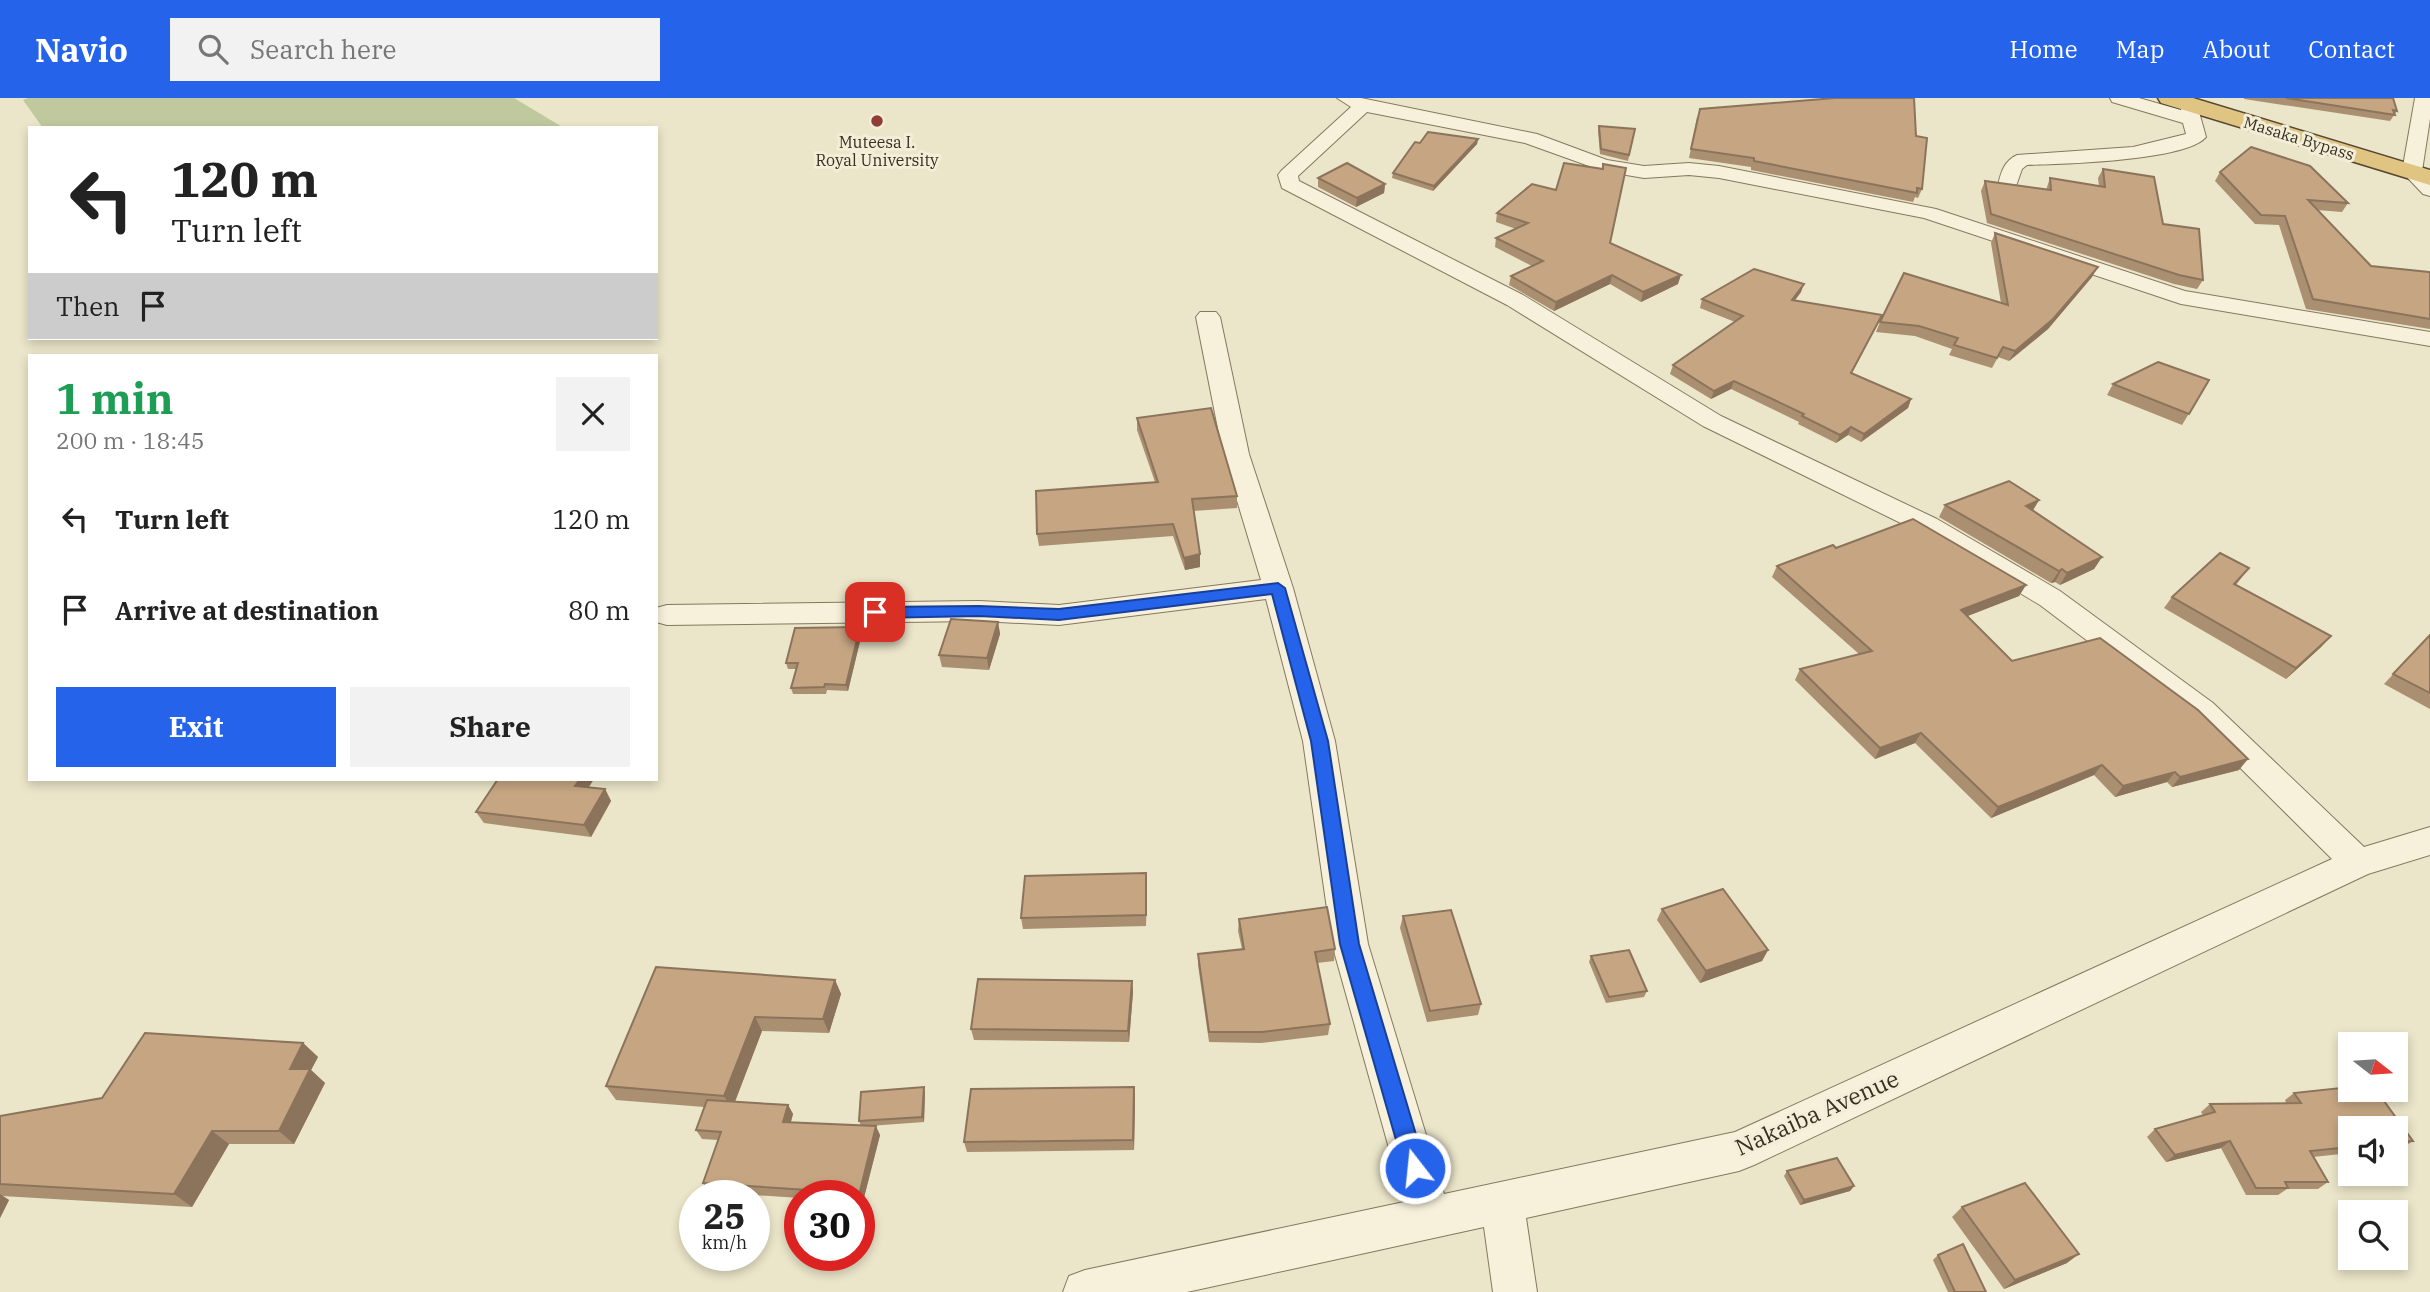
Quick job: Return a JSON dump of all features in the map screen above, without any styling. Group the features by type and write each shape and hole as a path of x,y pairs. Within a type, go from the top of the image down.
{"highway":[{"name":"Masaka Bypass","path":"2184,108 2421,175"}],"street":[{"path":"2008,185 2012,167 2024,159 2103,157 2180,143 2196,137 2184,108 2119,98"},
{"path":"2424,98 2421,175 2430,190"},
{"path":"2358,863 2202,711 2050,598 1927,525 1712,421 1515,300 1289,184 1288,175 1355,102 1530,138 1603,165 1644,172 1689,169 1719,172 1929,213 2181,297 2430,339"},
{"path":"1208,317 1236,454 1278,588 1320,741 1350,944 1430,1218"},
{"path":"667,615 979,611 1059,615 1278,588"},
{"name":"Nakaiba Avenue","path":"1086,1292 1739,1151 2358,863 2430,841"},
{"path":"1502,1203 1515,1292"}],"green space":[{"path":"514,98 561,126 42,126 23,100"}],"building":[{"path":"1835,98 1914,98 1916,136 1927,138 1922,189 1917,188 1917,193 1754,161 1754,158 1691,149 1700,109"},
{"path":"2286,98 2393,98 2397,111 2393,110 2395,115"},
{"path":"1599,126 1635,129 1629,155 1601,149"},
{"path":"1428,132 1478,139 1434,186 1393,173 1415,142 1420,143"},
{"path":"2251,147 2310,166 2348,203 2308,200 2371,266 2429,272 2430,319 2313,299 2285,216 2261,215 2220,172"},
{"path":"1347,163 1385,184 1357,198 1318,178"},
{"path":"1564,163 1603,169 1603,164 1626,168 1610,243 1681,275 1643,292 1612,275 1556,302 1511,276 1543,261 1496,238 1528,223 1497,213 1532,184 1556,190"},
{"path":"2103,169 2154,177 2163,224 2199,229 2203,280 2179,275 1991,214 1985,181 2051,190 2050,178 2105,187"},
{"path":"1995,233 2098,267 2053,319 2015,351 2003,347 1997,358 1954,345 1958,338 1919,326 1880,322 1904,273 2008,305"},
{"path":"1754,269 1804,284 1792,300 1882,315 1851,373 1911,399 1864,434 1851,427 1840,435 1802,416 1804,414 1734,381 1714,391 1673,365 1743,316 1702,299"},
{"path":"2158,362 2209,380 2189,414 2113,384"},
{"path":"1211,408 1237,496 1192,499 1200,554 1184,558 1173,524 1037,534 1036,491 1158,482 1137,418"},
{"path":"2009,481 2039,500 2026,506 2102,557 2067,573 2062,569 2059,571 1945,505"},
{"path":"1913,519 2026,585 1961,610 2012,661 2100,638 2198,710 2248,759 2180,777 2175,772 2123,786 2102,765 1998,807 1921,733 1880,748 1800,669 1872,651 1777,566 1833,545 1836,548"},
{"path":"2220,553 2249,568 2234,584 2331,636 2296,668 2172,597"},
{"path":"951,619 998,622 987,658 939,655"},
{"path":"860,627 846,685 825,684 824,687 791,688 798,663 786,663 795,628"},
{"path":"2430,635 2430,693 2393,674"},
{"path":"497,781 579,781 575,786 605,789 584,825 476,812"},
{"path":"1146,873 1146,915 1021,918 1025,876"},
{"path":"1723,889 1768,950 1706,971 1662,909"},
{"path":"1327,907 1335,949 1315,952 1330,1024 1262,1032 1209,1032 1198,954 1244,949 1239,919"},
{"path":"1451,910 1481,1004 1430,1011 1403,916"},
{"path":"1629,950 1647,991 1609,997 1591,956"},
{"path":"656,967 835,980 823,1019 755,1017 724,1096 606,1086"},
{"path":"978,979 1132,981 1128,1031 971,1029"},
{"path":"145,1033 303,1043 290,1069 310,1069 279,1131 212,1131 174,1194 0,1184 0,1116 102,1098"},
{"path":"924,1087 922,1117 859,1121 861,1092"},
{"path":"1134,1087 1133,1140 964,1142 971,1089"},
{"path":"2338,1088 2338,1102 2385,1102 2395,1116 2338,1116 2338,1148 2310,1151 2328,1182 2285,1182 2288,1188 2256,1188 2230,1141 2175,1155 2155,1129 2215,1112 2210,1104 2301,1103 2294,1093"},
{"path":"707,1100 788,1105 783,1122 876,1126 863,1180 784,1180 784,1188 770,1188 770,1180 704,1180 721,1132 696,1130"},
{"path":"1837,1158 1854,1186 1804,1200 1787,1171"},
{"path":"2025,1183 2079,1254 2015,1280 1962,1207"},
{"path":"1963,1244 1986,1292 1955,1292 1938,1255"}],"place":[{"name":"Muteesa I. Royal University","path":"877,121"}],"route":[{"path":"875,612 979,611 1059,615 1278,588 1320,741 1350,944 1415,1168"}]}
